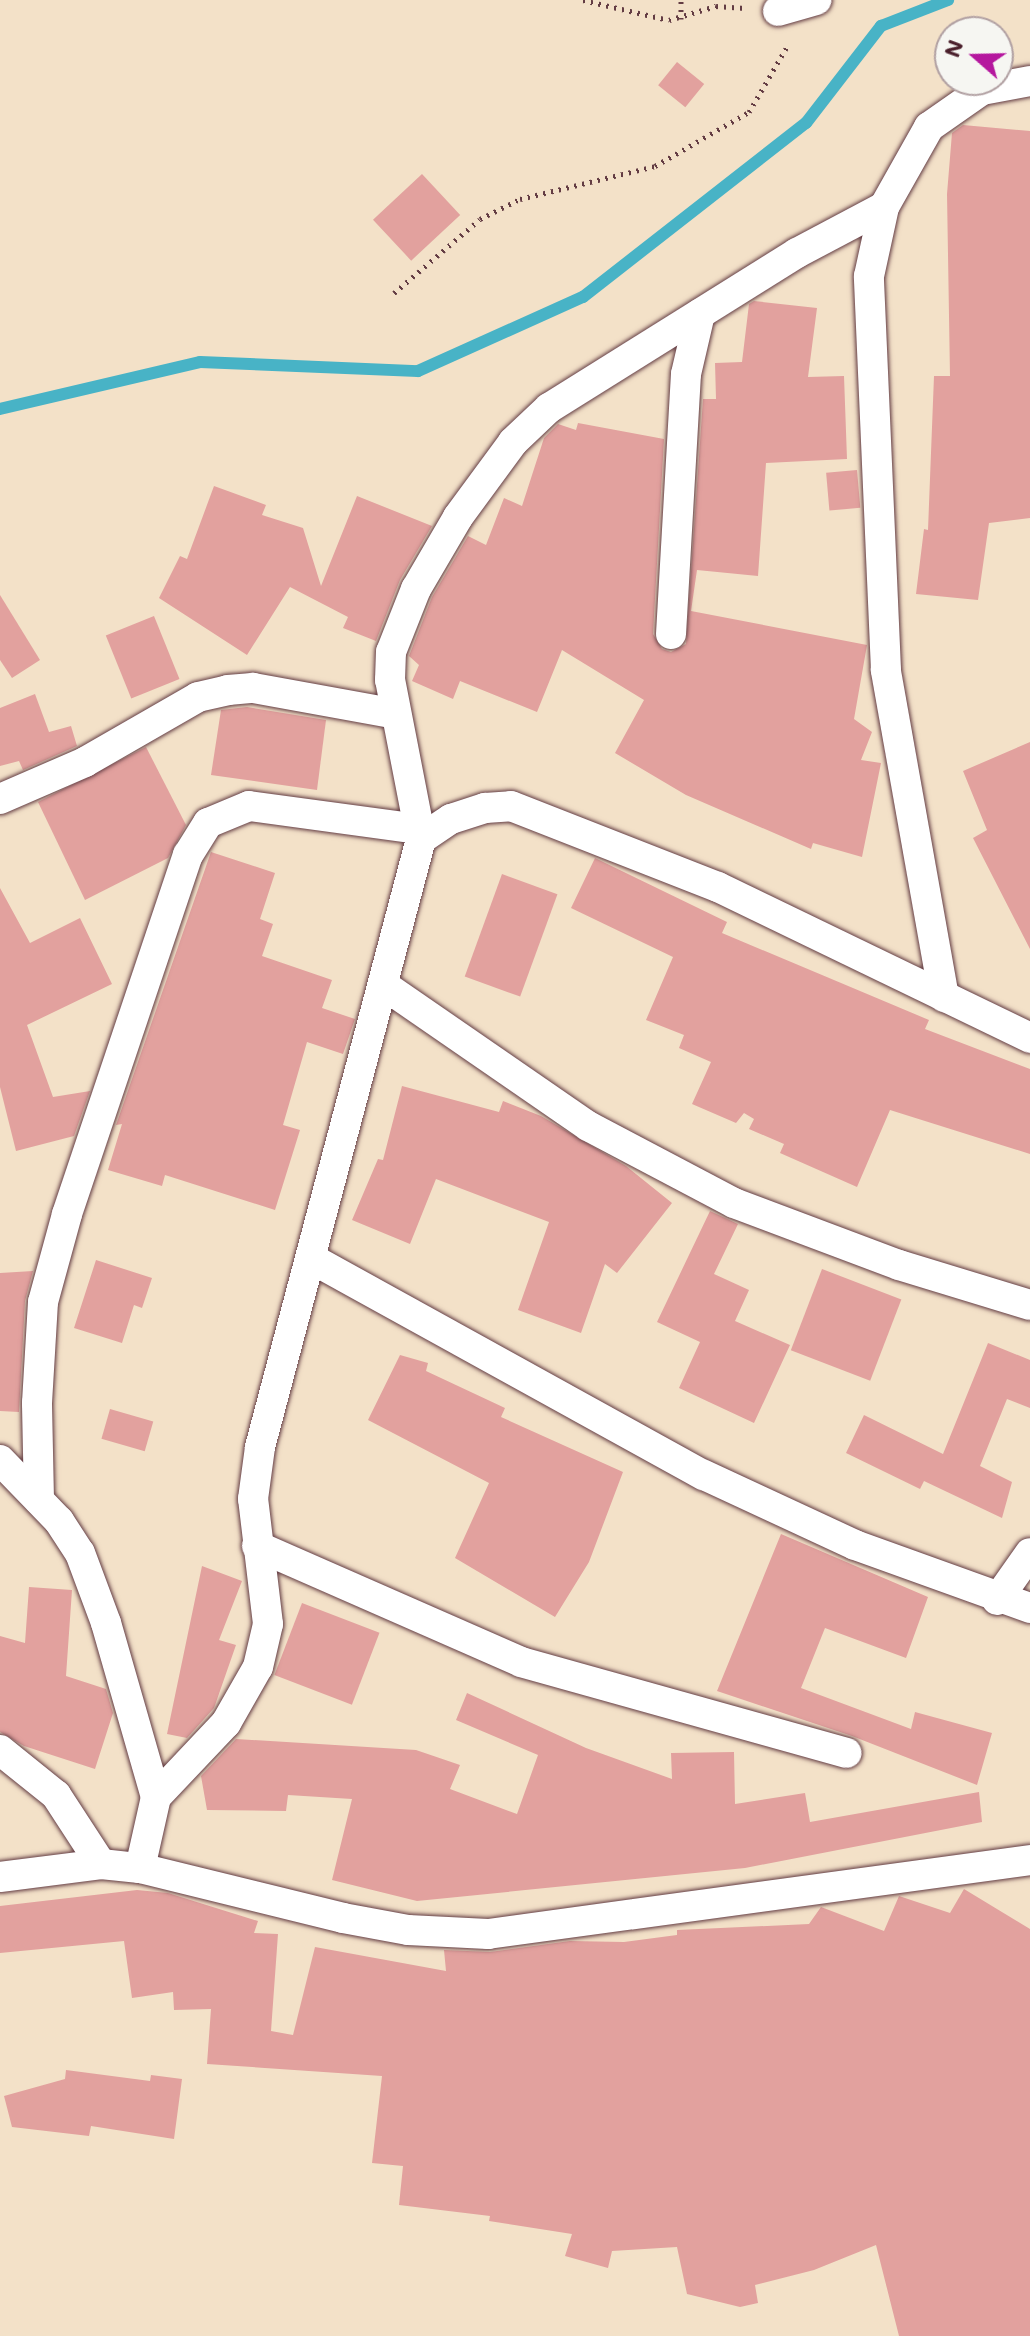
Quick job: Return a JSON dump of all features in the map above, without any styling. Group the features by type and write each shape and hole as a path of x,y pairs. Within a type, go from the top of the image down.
{"street":[{"path":"778,11 814,1"},
{"path":"944,997 886,670 869,276 884,207 929,127 982,90 1030,81"},
{"path":"156,1797 226,1723 258,1667 268,1624 253,1499 260,1447 385,986 420,834 396,714 391,652 416,589 458,517 513,442 549,408 700,314 884,207"},
{"path":"671,634 686,374 700,314"},
{"path":"0,799 85,762 198,697 228,690 253,688 396,714"},
{"path":"39,1500 37,1403 43,1302 67,1214 188,855 208,823 249,806 420,834 451,819 485,808 511,806 718,887 1030,1038"},
{"path":"385,986 588,1126 734,1203 899,1265 1030,1305"},
{"path":"312,1259 704,1475 855,1545 997,1600 1030,1608"},
{"path":"0,1460 39,1500 80,1553 124,1679 156,1797 140,1868"},
{"path":"257,1546 521,1662 847,1753"},
{"path":"997,1600 1030,1553"},
{"path":"0,1750 56,1795 101,1864"},
{"path":"0,1877 101,1864 140,1868 343,1918 408,1930 488,1934 1030,1860"}],"path":[{"path":"583,0 615,10 681,19 716,6 778,11"},
{"path":"611,0 615,10"},
{"path":"681,0 681,19"},
{"path":"394,293 480,219 520,199 655,166 749,112 814,1"}],"building":[{"path":"677,62 704,84 685,107 658,85"},
{"path":"963,125 1030,131 1030,518 989,523 978,600 916,594 924,529 928,530 934,376 950,376 947,194 952,133"},
{"path":"422,174 460,215 411,261 373,220"},
{"path":"754,301 817,308 808,377 844,376 847,459 766,463 758,576 697,570 691,611 867,645 854,719 872,732 861,760 881,763 862,857 813,843 811,849 686,795 615,753 644,700 562,650 537,712 460,681 453,699 412,681 419,665 409,656 432,597 468,536 486,545 504,498 522,506 544,438 558,424 576,430 578,423 664,439 653,634 662,649 671,652 686,644 703,399 716,399 715,363 742,362 749,304"},
{"path":"857,470 860,508 829,511 826,473"},
{"path":"214,486 266,505 262,515 303,528 321,586 357,496 432,526 400,580 376,641 343,628 348,617 290,587 247,655 159,598 180,556 187,559"},
{"path":"0,595 40,660 12,678 0,660"},
{"path":"154,616 179,679 131,699 106,635"},
{"path":"35,694 49,732 71,726 77,746 23,770 19,761 0,766 0,708"},
{"path":"247,707 326,720 317,790 211,775 221,710"},
{"path":"1030,742 1030,949 973,838 987,830 963,771"},
{"path":"146,747 186,825 168,858 85,900 38,802"},
{"path":"211,852 275,873 260,919 273,924 262,956 332,980 322,1008 355,1019 343,1054 307,1042 283,1125 300,1130 275,1210 165,1175 162,1186 108,1170 122,1124 116,1125"},
{"path":"595,858 727,922 722,933 929,1020 925,1029 1030,1069 1030,1154 890,1110 857,1187 780,1153 784,1144 749,1129 754,1119 744,1113 736,1123 692,1104 711,1062 679,1048 684,1035 646,1020 673,957 571,908"},
{"path":"502,874 557,894 520,997 465,976"},
{"path":"0,888 30,943 80,918 112,984 27,1025 53,1097 90,1091 74,1136 16,1151 0,1087"},
{"path":"402,1086 499,1112 503,1101 541,1116 626,1166 672,1203 617,1273 605,1264 581,1333 518,1310 549,1222 436,1179 410,1244 352,1220 378,1159 383,1160"},
{"path":"710,1211 738,1224 714,1274 749,1290 735,1321 790,1345 754,1423 679,1388 700,1342 657,1322"},
{"path":"96,1260 152,1278 142,1308 134,1305 122,1343 74,1328"},
{"path":"822,1269 901,1299 870,1381 791,1350"},
{"path":"33,1271 25,1301 19,1412 0,1411 0,1273"},
{"path":"988,1343 1030,1360 1030,1408 1007,1399 980,1466 1012,1482 1002,1518 924,1481 920,1489 846,1453 864,1415 943,1454"},
{"path":"400,1355 428,1363 426,1371 505,1408 501,1417 623,1472 589,1562 555,1617 455,1558 489,1483 368,1420"},
{"path":"110,1409 153,1421 145,1451 101,1439"},
{"path":"781,1534 928,1597 906,1658 825,1628 801,1688 911,1729 915,1712 992,1733 977,1785 852,1736 717,1691"},
{"path":"202,1566 242,1581 219,1640 236,1645 214,1708 187,1738 167,1734"},
{"path":"29,1587 72,1590 66,1676 106,1689 113,1713 95,1769 24,1746 0,1732 0,1636 25,1643"},
{"path":"302,1603 379,1633 352,1705 274,1675"},
{"path":"467,1693 586,1748 672,1779 671,1753 734,1752 735,1804 805,1793 810,1822 979,1792 982,1822 745,1868 417,1901 332,1880 352,1799 288,1795 286,1811 207,1810 201,1776 236,1739 416,1750 460,1765 450,1789 517,1814 538,1755 456,1720"},
{"path":"964,1889 1030,1929 1030,2336 899,2336 876,2245 814,2270 755,2285 758,2303 740,2307 687,2294 677,2247 612,2251 608,2268 565,2256 572,2234 489,2221 490,2216 399,2205 403,2166 372,2163 382,2076 207,2064 211,2009 174,2010 173,1992 132,1998 124,1941 0,1953 0,1906 137,1890 168,1893 258,1921 254,1933 278,1934 271,2031 293,2035 315,1947 446,1971 444,1950 490,1952 570,1941 624,1942 677,1935 677,1930 809,1924 821,1907 884,1931 899,1896 950,1913"},
{"path":"66,2070 150,2081 151,2075 182,2079 174,2139 91,2126 89,2136 12,2127 4,2096 65,2079"}],"waterway":[{"path":"0,409 200,362 418,371 583,297 806,123 881,26 948,0"}]}
